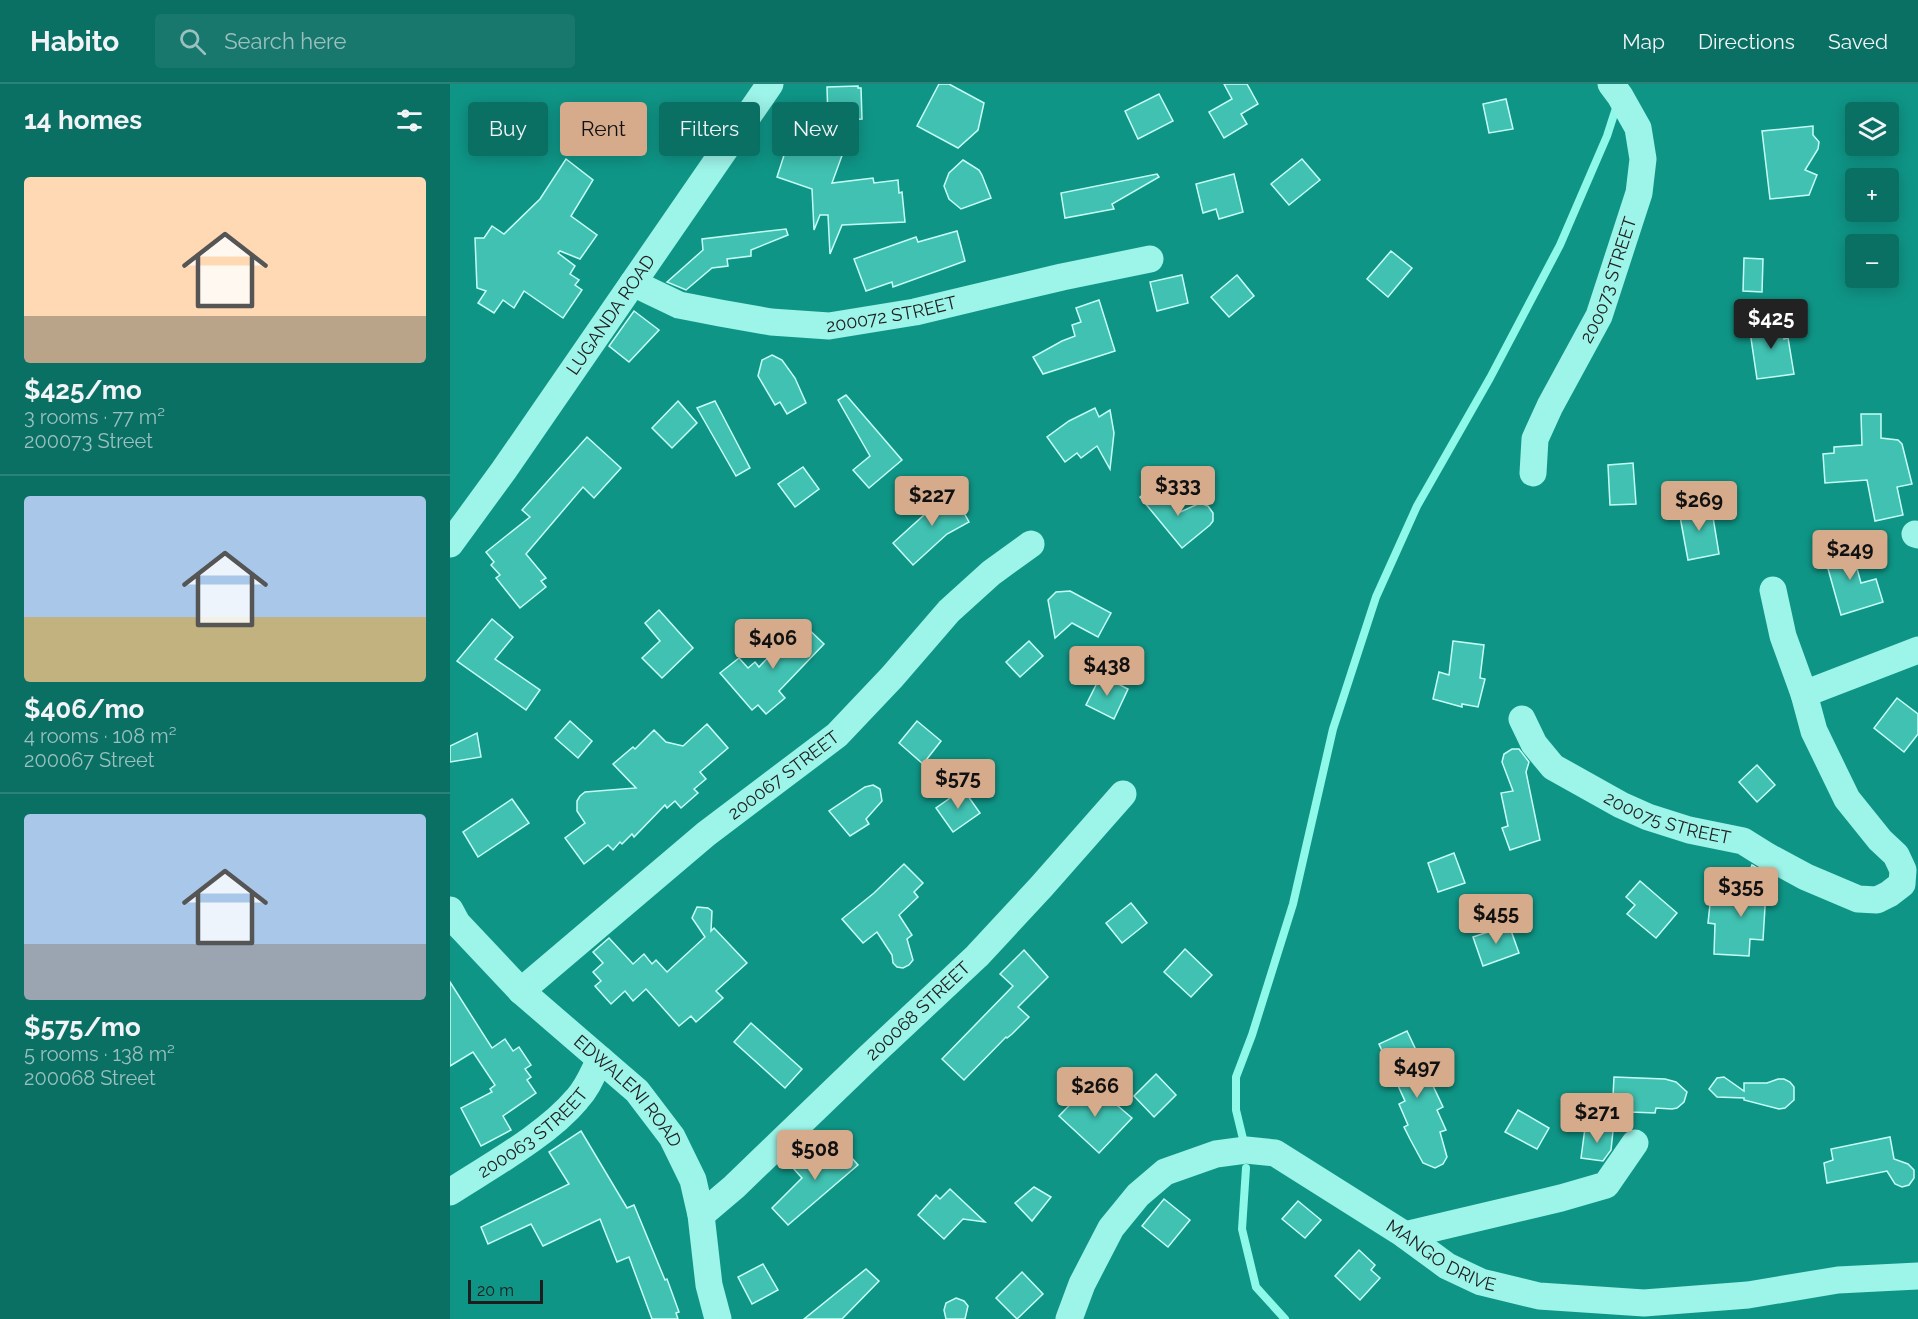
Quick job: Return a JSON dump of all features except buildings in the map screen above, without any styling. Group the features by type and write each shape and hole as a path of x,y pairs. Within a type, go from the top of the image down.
{"street":[{"name":"LUGANDA ROAD","path":"450,544 504,470 770,84"},
{"name":"200073 STREET","path":"1533,472 1535,439 1550,406 1599,316 1640,193 1643,159 1638,128 1611,84"},
{"name":"200072 STREET","path":"633,283 679,304 700,309 771,322 829,326 915,312 1062,277 1150,259"},
{"name":"200067 STREET","path":"520,991 706,834 837,735 892,677 949,611 991,573 1031,544"},
{"path":"1773,590 1783,636 1804,694 1918,650"},
{"name":"200075 STREET","path":"1522,719 1534,744 1552,767 1621,806 1689,830 1743,841 1806,877 1858,899 1877,900 1902,884 1903,870 1896,855 1867,824 1841,790 1814,731 1804,694"},
{"name":"200068 STREET","path":"701,1215 734,1187 976,956 1123,794"},
{"name":"EDWALENI ROAD","path":"452,922 520,991 638,1091 672,1137 693,1180 701,1215 709,1285 718,1319"},
{"name":"200063 STREET","path":"450,1192 555,1121 577,1101 600,1059"},
{"path":"1405,1235 1606,1185 1635,1143"},
{"name":"MANGO DRIVE","path":"1069,1319 1082,1284 1111,1228 1138,1195 1166,1172 1216,1154 1246,1150 1275,1153 1405,1235 1447,1266 1481,1282 1539,1296 1644,1303 1748,1295 1838,1280 1918,1276"}],"waterway":[{"path":"1244,1143 1236,1110 1236,1077 1252,1035 1293,904 1333,729 1376,597 1417,506 1490,378 1560,245 1607,136 1617,105"},
{"path":"1246,1168 1242,1229 1256,1287 1285,1319"}]}
